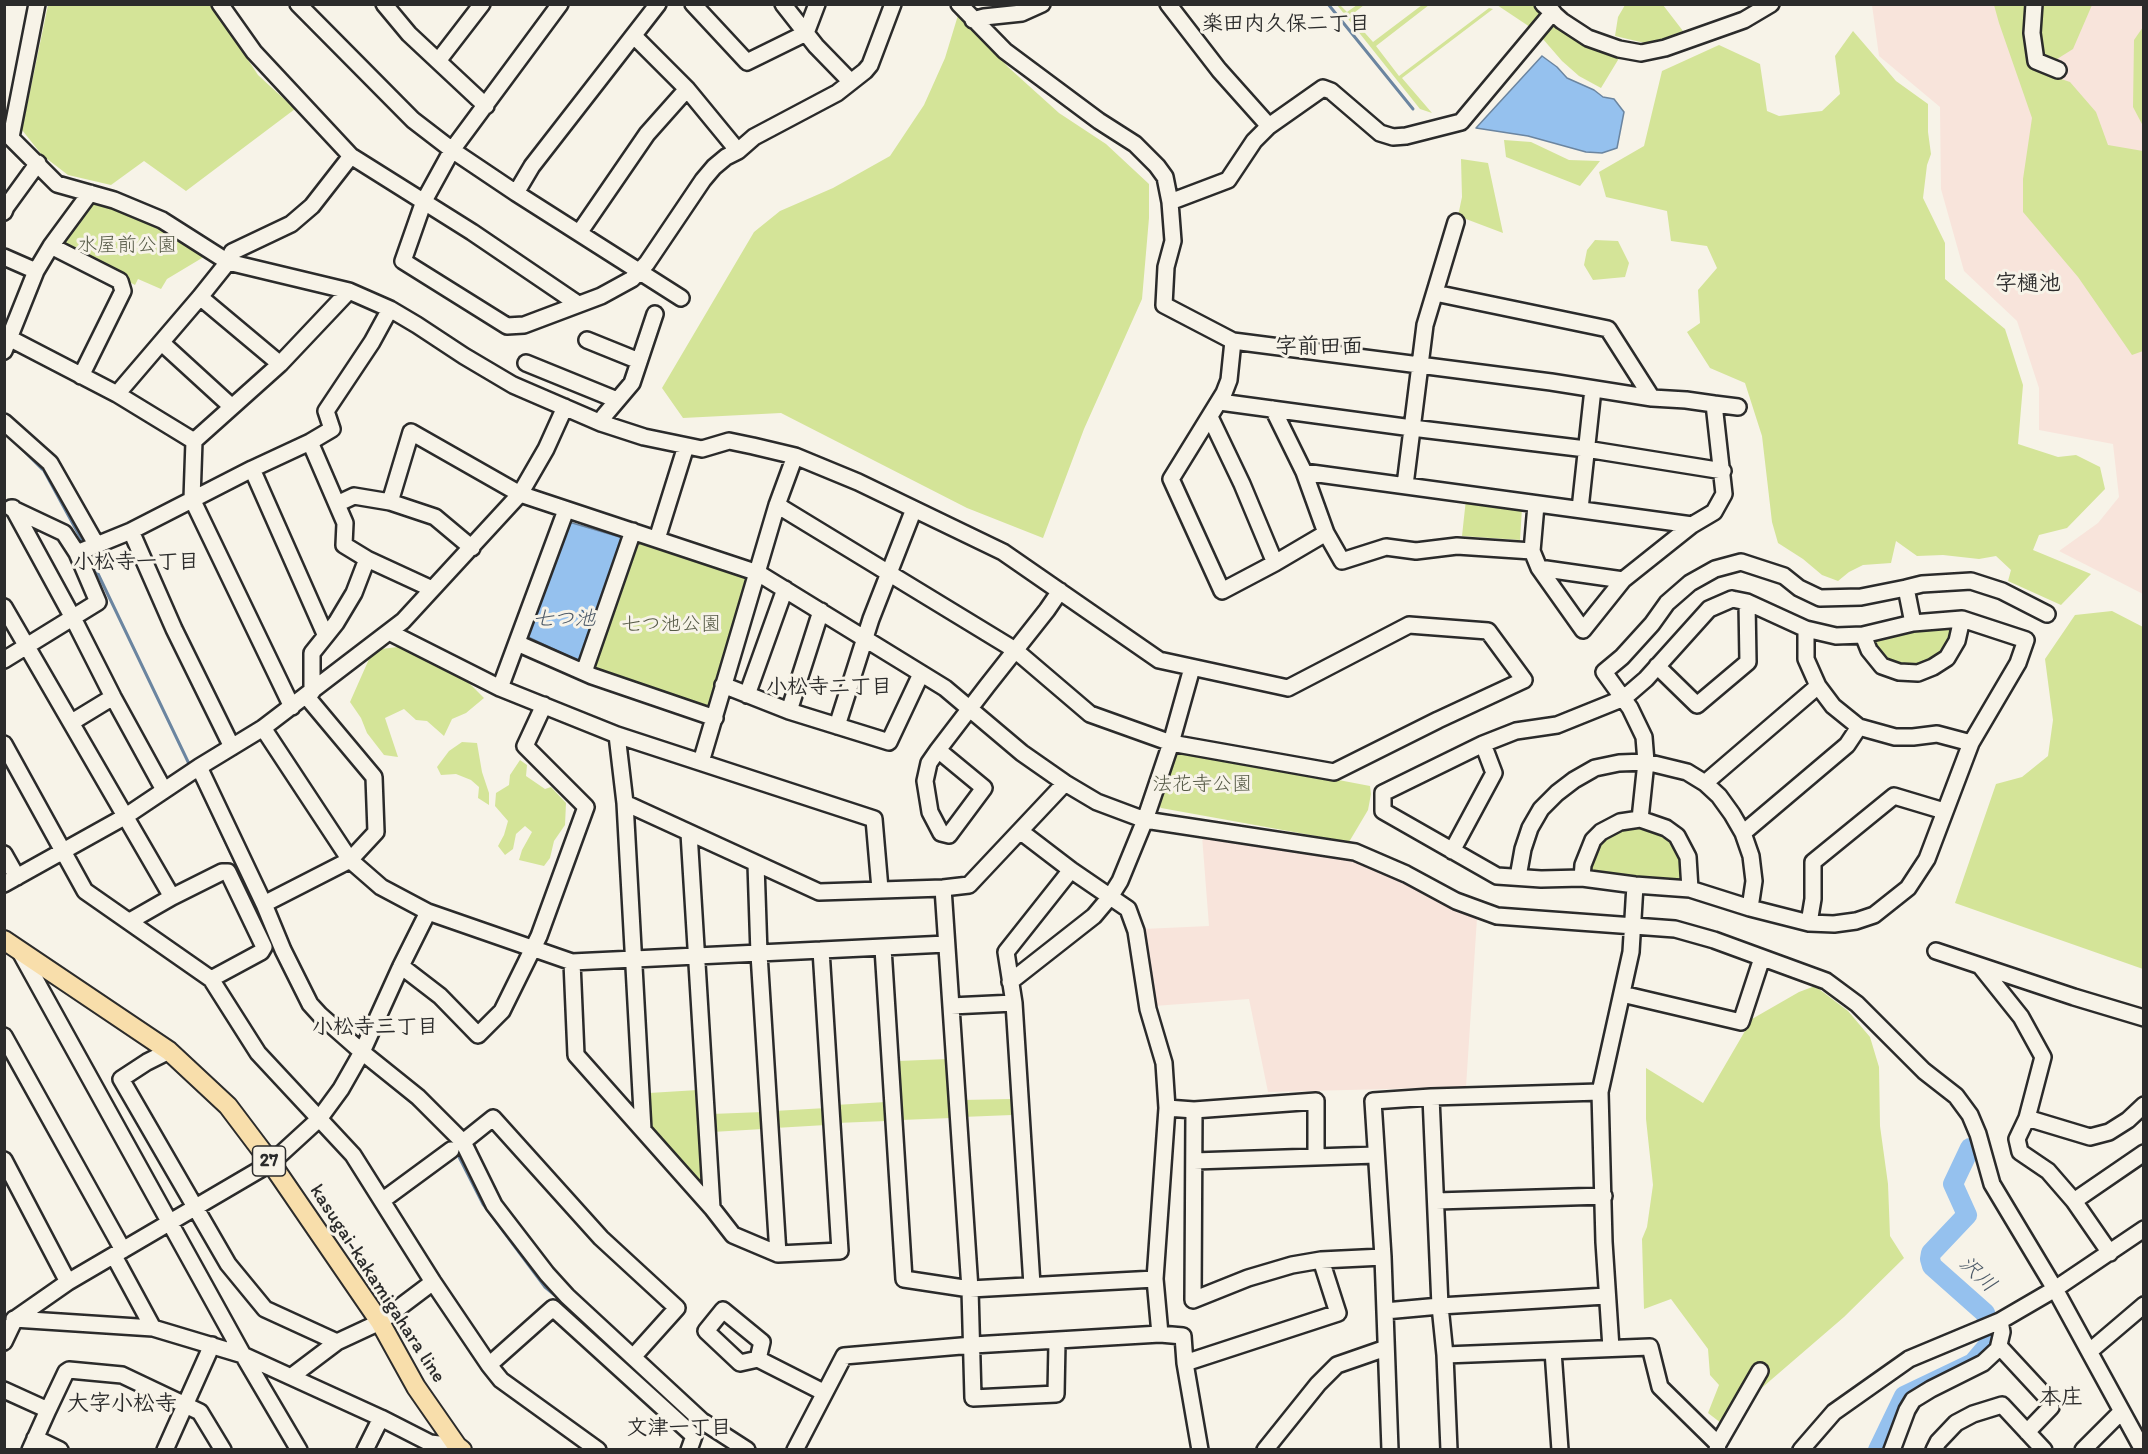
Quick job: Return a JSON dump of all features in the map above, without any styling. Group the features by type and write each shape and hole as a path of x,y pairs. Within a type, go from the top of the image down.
{"main road":[{"name":"kasugai-kakamigahara line","path":"12,945 169,1051 228,1106 271,1163 380,1322 416,1387 458,1448"}],"street":[{"path":"37,4 8,134 57,184 114,200 162,220 228,262 349,291 390,309 513,385 601,423 644,437 702,449 729,441 795,456 858,482 1003,552 1159,660 1288,688 1409,625 1488,631 1524,680 1334,772 1171,743 1090,714 1015,650 777,505"},
{"path":"220,4 254,52 351,156 472,232 578,304"},
{"path":"438,61 482,4"},
{"path":"560,4 452,150 424,201 403,261 507,326 524,325 618,288 640,271 703,180 720,162 738,151 754,137 837,93 870,65 892,4"},
{"path":"516,193 532,166 658,4"},
{"path":"693,4 747,62 806,33 817,4"},
{"path":"783,4 851,82"},
{"path":"959,4 1005,51 1098,121 1135,144 1165,177 1170,202 1173,241 1166,267 1164,306 1233,341 1551,382 1652,398 1738,407"},
{"path":"973,20 984,16 1022,13 1042,4"},
{"path":"1168,4 1220,70 1269,126"},
{"path":"1170,202 1228,180 1254,141 1269,126 1323,88 1331,91 1380,133 1393,137 1406,136 1461,122 1548,8 1588,38 1619,49 1641,53 1665,48 1744,20 1770,4"},
{"path":"2034,4 2032,33 2036,61 2058,70"},
{"path":"386,5 409,34 486,106"},
{"path":"305,7 413,120 452,150 516,193 681,298"},
{"path":"634,36 687,89 738,151"},
{"path":"579,233 647,135 687,89"},
{"path":"117,394 200,297 228,262 232,252 291,224 312,206 351,156"},
{"path":"4,212 38,163"},
{"path":"90,193 51,246 36,271 8,345 117,394 194,441"},
{"path":"1405,485 1425,325 1456,222"},
{"path":"51,246 120,280 123,291 81,376"},
{"path":"4,256 36,271"},
{"path":"291,707 192,499 194,441 280,363 349,291"},
{"path":"1435,293 1608,329 1652,398"},
{"path":"200,297 280,363"},
{"path":"77,553 131,531 332,429 326,411 372,342 390,309"},
{"path":"601,423 604,416 632,383 655,315"},
{"path":"587,339 639,361"},
{"path":"1233,341 1229,380 1220,402 1171,478 1222,591 1326,533"},
{"path":"162,343 232,407"},
{"path":"526,363 617,400"},
{"path":"1580,509 1593,389"},
{"path":"1220,402 1586,449 1723,471"},
{"path":"1536,505 1532,551 1539,568 1583,630 1623,580 1692,525 1714,512 1725,494 1714,404"},
{"path":"4,854 11,880 126,816 263,728 403,621 520,494 546,449 565,407"},
{"path":"1273,410 1304,472 1326,533 1342,561 1386,547 1416,551 1457,546 1532,551"},
{"path":"1210,417 1242,484 1275,563"},
{"path":"4,422 50,463 96,544"},
{"path":"390,502 411,432 520,494 758,573 945,688 1022,753 1096,802 1145,820 1354,852 1406,874 1456,901 1497,916 1675,929 1714,940 1826,981 1857,1004 1924,1071 1956,1096 1971,1115 1992,1184 2055,1289 2143,1449"},
{"path":"310,442 345,523 344,545 367,559 432,589"},
{"path":"657,539 686,446"},
{"path":"701,762 777,505 795,456"},
{"path":"252,469 325,634"},
{"path":"1304,472 1692,525"},
{"path":"338,504 354,496 390,502 435,517 472,548"},
{"path":"4,660 98,602 77,553 64,533 9,507"},
{"path":"9,507 74,618 113,697 164,790"},
{"path":"837,726 889,573 914,509"},
{"path":"500,688 566,510"},
{"path":"131,531 174,629 232,747"},
{"path":"584,672 633,531"},
{"path":"264,904 350,860 376,832 374,777 309,694 312,653 336,623 354,593 367,559"},
{"path":"1640,819 1646,762 1644,737 1638,721 1624,698 1604,672 1622,657 1667,603 1680,591 1715,569 1742,562 1784,576 1810,594 1827,599 1861,597 1922,584 1971,581 2002,591 2047,614"},
{"path":"1539,568 1623,580"},
{"path":"1906,588 1913,623"},
{"path":"747,695 785,589"},
{"path":"938,750 984,789 949,835 941,833 930,813 925,781 929,763 938,750 1060,591"},
{"path":"1731,599 1748,602 1806,629 1836,636 1863,635 1913,623 1962,619 2026,640 2018,663 1971,743 1927,859 1908,888 1892,902 1874,915 1856,921 1834,924 1809,923 1690,889 1582,878 1541,879 1497,876 1383,811 1383,793 1483,744 1516,731 1557,725 1624,698 1709,609 1731,599"},
{"path":"1657,666 1697,705 1748,662 1748,602"},
{"path":"4,607 172,897"},
{"path":"789,711 821,611"},
{"path":"1863,635 1869,650 1882,666 1899,672 1918,673 1947,658 1957,641 1962,619"},
{"path":"1806,629 1806,659 1818,686 1833,706 1859,727 1895,737 1937,734 1971,743"},
{"path":"389,632 500,688 617,735 874,819 880,889"},
{"path":"517,643 584,672 715,718"},
{"path":"1010,982 1094,915 1120,881 1145,820 1171,743 1192,668"},
{"path":"723,686 789,711 889,742 921,674"},
{"path":"1705,783 1818,686"},
{"path":"72,722 113,697"},
{"path":"400,966 440,996 478,1035 502,1011 539,936 586,807 525,746 544,705"},
{"path":"1743,833 1847,746 1859,727"},
{"path":"263,728 350,860 381,887 428,912 572,962 946,944"},
{"path":"617,735 625,803 643,1130"},
{"path":"4,744 85,891 211,980 258,1053 353,1155 433,1282 501,1380 582,1445 598,1449"},
{"path":"1452,851 1494,773 1483,744"},
{"path":"1518,877 1523,849 1530,828 1541,808 1557,793 1595,768 1619,763 1646,762 1687,771 1719,796 1743,833 1751,856 1754,881 1750,908"},
{"path":"199,767 310,1004 362,1052 418,1097 457,1146 494,1204 547,1274 567,1296 702,1421 747,1449"},
{"path":"625,803 819,892 943,888 969,885 1065,783"},
{"path":"1809,923 1813,899 1813,862 1894,796 1944,811"},
{"path":"1582,878 1583,865 1593,840 1601,832 1620,822 1640,819 1666,828 1677,836 1688,857 1690,889"},
{"path":"1020,831 1128,909 1136,931 1148,1009 1164,1063 1167,1108 1155,1279 1160,1334"},
{"path":"689,833 712,1208"},
{"path":"756,864 759,954 778,1254"},
{"path":"1032,1285 1014,1003 1006,952 1071,870"},
{"path":"130,921 172,897 222,872 228,872 264,947 261,952 211,980"},
{"path":"1611,1348 1606,1296 1600,1092 1631,952 1635,885"},
{"path":"943,888 970,1289 973,1398 1056,1394 1057,1342"},
{"path":"4,1342 10,1318 271,1163 320,1119 341,1089 362,1052 400,966 428,912"},
{"path":"12,945 243,1355 299,1449"},
{"path":"883,948 904,1279 970,1289 1155,1279"},
{"path":"572,962 576,1055 733,1234 778,1254 840,1251 820,950"},
{"path":"1936,951 2144,1018"},
{"path":"1622,994 1742,1022 1762,958"},
{"path":"1981,967 2021,1017 2043,1057 2027,1118 2017,1139 2020,1152 2048,1171 2074,1201 2110,1253"},
{"path":"951,1006 1014,1003"},
{"path":"4,1036 118,1253 153,1328"},
{"path":"169,1051 121,1079 228,1264 265,1309 337,1342"},
{"path":"1390,1449 1383,1257 1373,1101 1600,1092"},
{"path":"1431,1097 1449,1449"},
{"path":"1167,1108 1194,1110 1316,1101 1317,1156"},
{"path":"2027,1118 2090,1137 2109,1132 2128,1120 2144,1105"},
{"path":"1194,1110 1193,1300 1248,1278 1292,1265 1321,1260 1383,1257"},
{"path":"382,1200 493,1118 601,1238 677,1308 633,1357"},
{"path":"2074,1201 2144,1153"},
{"path":"1194,1161 1376,1155"},
{"path":"4,1160 68,1282"},
{"path":"1436,1201 1604,1196"},
{"path":"1801,1449 1834,1412 1909,1359 2000,1321 2055,1289 2144,1229"},
{"path":"1185,1363 1338,1313 1321,1260"},
{"path":"292,1376 337,1342 380,1322 433,1282"},
{"path":"1385,1311 1440,1305 1606,1296"},
{"path":"489,1365 553,1308 694,1436 689,1449"},
{"path":"2090,1351 2140,1313"},
{"path":"10,1318 153,1328 212,1345 243,1355 292,1376 430,1443 458,1448"},
{"path":"1892,1449 1913,1400 1983,1363 1999,1346 2002,1332 2000,1321"},
{"path":"795,1449 844,1356 973,1345 1057,1342 1160,1334 1183,1336 1185,1363 1200,1449"},
{"path":"165,1449 212,1345"},
{"path":"1999,1346 2049,1400 2051,1407 2027,1432"},
{"path":"1445,1355 1650,1347 1660,1387 1717,1447 1760,1371"},
{"path":"1265,1449 1318,1384 1337,1365 1386,1348"},
{"path":"1553,1350 1560,1449"},
{"path":"759,1359 824,1392"},
{"path":"60,1449 33,1444 66,1372 73,1369 122,1375 186,1405 204,1415 224,1449"},
{"path":"4,1390 48,1410"},
{"path":"1934,1449 1956,1423 1973,1414 2002,1405 2044,1449"},
{"path":"2083,1449 2121,1412"},
{"path":"365,1449 381,1418"}],"shaded area":[{"path":"1872,5 2143,5 2143,594 2059,551 2098,523 2119,497 2113,444 2039,430 2039,388 2017,321 1964,271 1941,189 1940,107 1879,56"},
{"path":"1202,836 1358,862 1477,918 1466,1087 1268,1092 1249,999 1154,1006 1143,929 1209,926"}],"green space":[{"path":"48,5 212,5 258,75 295,109 186,191 144,161 111,185 68,175 42,155 22,130"},
{"path":"1337,5 1347,12 1357,5 1364,5 1350,16 1373,42 1422,5 1429,5 1376,46 1399,76 1489,8 1493,9 1402,78 1432,113 1420,109"},
{"path":"1497,5 1543,5 1621,55 1601,88 1579,76 1562,61 1536,31"},
{"path":"1625,5 1663,5 1683,31 1649,44 1615,36 1618,17"},
{"path":"1994,5 2092,5 2073,49 2038,71 2070,82 2096,112 2108,145 2143,151 2143,351 2132,355 2078,277 2023,212 2023,179 2032,118"},
{"path":"959,12 1008,67 1059,113 1106,144 1149,184 1149,218 1142,299 1084,429 1043,538 967,508 781,413 683,418 662,388 754,232 780,211 833,188 890,156 924,105 945,58"},
{"path":"2143,27 2143,126 2133,107 2134,40"},
{"path":"1853,31 1896,81 1928,104 1931,154 1927,165 1923,198 1945,243 1945,279 2005,329 2023,385 2018,444 2058,457 2076,455 2100,467 2105,489 2067,528 2039,535 2033,550 2091,574 2061,605 2008,581 2011,570 1996,556 1979,559 1943,555 1917,556 1896,541 1891,563 1863,565 1838,581 1822,575 1778,543 1772,522 1762,436 1745,383 1710,368 1687,332 1700,323 1698,290 1717,268 1707,246 1671,241 1667,211 1606,197 1599,172 1644,146 1662,71 1719,45 1760,64 1767,111 1779,116 1822,111 1840,94 1835,56"},
{"path":"1504,140 1531,142 1569,160 1600,161 1580,186 1506,157"},
{"path":"1461,159 1488,163 1503,233 1458,216 1462,197"},
{"name":"水屋前公園","path":"99,201 106,201 159,227 207,255 167,279 161,289 138,279 135,285 63,246 93,205"},
{"path":"1595,240 1618,241 1629,263 1625,277 1593,280 1584,265 1587,250"},
{"path":"1466,499 1522,508 1520,540 1462,536"},
{"name":"七つ池公園","path":"634,542 750,577 711,708 592,666"},
{"path":"2112,611 2143,627 2143,969 1955,903 1996,784 2022,777 2048,756 2053,720 2045,659 2075,615"},
{"path":"1930,627 1956,628 1942,657 1918,669 1886,662 1874,649 1870,637"},
{"path":"406,646 455,669 484,698 466,713 452,719 444,736 427,721 416,720 404,709 385,718 398,757 384,755 367,733 361,718 350,702 373,650"},
{"path":"462,742 477,743 482,772 489,793 489,805 478,798 479,787 471,780 456,774 441,775 437,767 449,751"},
{"name":"法花寺公園","path":"1176,749 1370,786 1368,810 1349,842 1161,808 1157,804"},
{"path":"520,760 527,765 526,776 545,789 551,787 566,803 565,825 554,841 550,858 544,866 519,860 532,832 525,826 516,834 513,849 505,855 498,846 508,821 495,806 496,793 509,785 510,775"},
{"path":"1621,826 1654,826 1681,848 1687,886 1585,875 1596,842"},
{"path":"1815,986 1848,1011 1870,1037 1879,1067 1880,1126 1888,1184 1890,1236 1904,1258 1844,1317 1721,1423 1708,1413 1719,1385 1710,1375 1708,1349 1671,1299 1644,1309 1642,1239 1647,1227 1653,1185 1646,1119 1646,1068 1703,1103 1752,1019 1799,992"},
{"path":"948,1059 951,1118 901,1120 898,1061"},
{"path":"698,1090 706,1194 652,1132 649,1093"},
{"path":"1011,1099 1012,1115 962,1117 962,1100"},
{"path":"886,1102 887,1121 836,1123 835,1105"},
{"path":"826,1108 826,1125 775,1128 774,1111"},
{"path":"763,1112 763,1129 712,1132 711,1114"}],"water":[{"path":"1542,56 1567,78 1594,90 1603,97 1614,99 1624,112 1617,148 1602,153 1586,152 1528,136 1476,128"},
{"name":"七つ池","path":"569,522 623,538 581,662 526,636"}],"waterway":[{"path":"1328,4 1413,109"},
{"path":"12,439 42,469 42,467 85,546"},
{"path":"89,555 191,768"},
{"path":"195,777 265,926"},
{"path":"382,1078 423,1112"},
{"name":"沢川","path":"1970,1148 1953,1184 1967,1215 1931,1253 1930,1259 1932,1266 1986,1316"},
{"path":"456,1151 483,1204 545,1287 564,1303"},
{"path":"580,1318 667,1399"},
{"name":"沢川","path":"1878,1450 1904,1396 1973,1363 1990,1343 1989,1336"}],"district":[{"name":"楽田内久保二丁目","path":"1286,25"},
{"name":"字樋池","path":"2028,284"},
{"name":"字前田面","path":"1319,347"},
{"name":"小松寺一丁目","path":"136,563"},
{"name":"小松寺二丁目","path":"829,688"},
{"name":"小松寺三丁目","path":"375,1028"},
{"name":"本庄","path":"2061,1398"},
{"name":"大字小松寺","path":"122,1404"},
{"name":"文津一丁目","path":"679,1429"}]}
